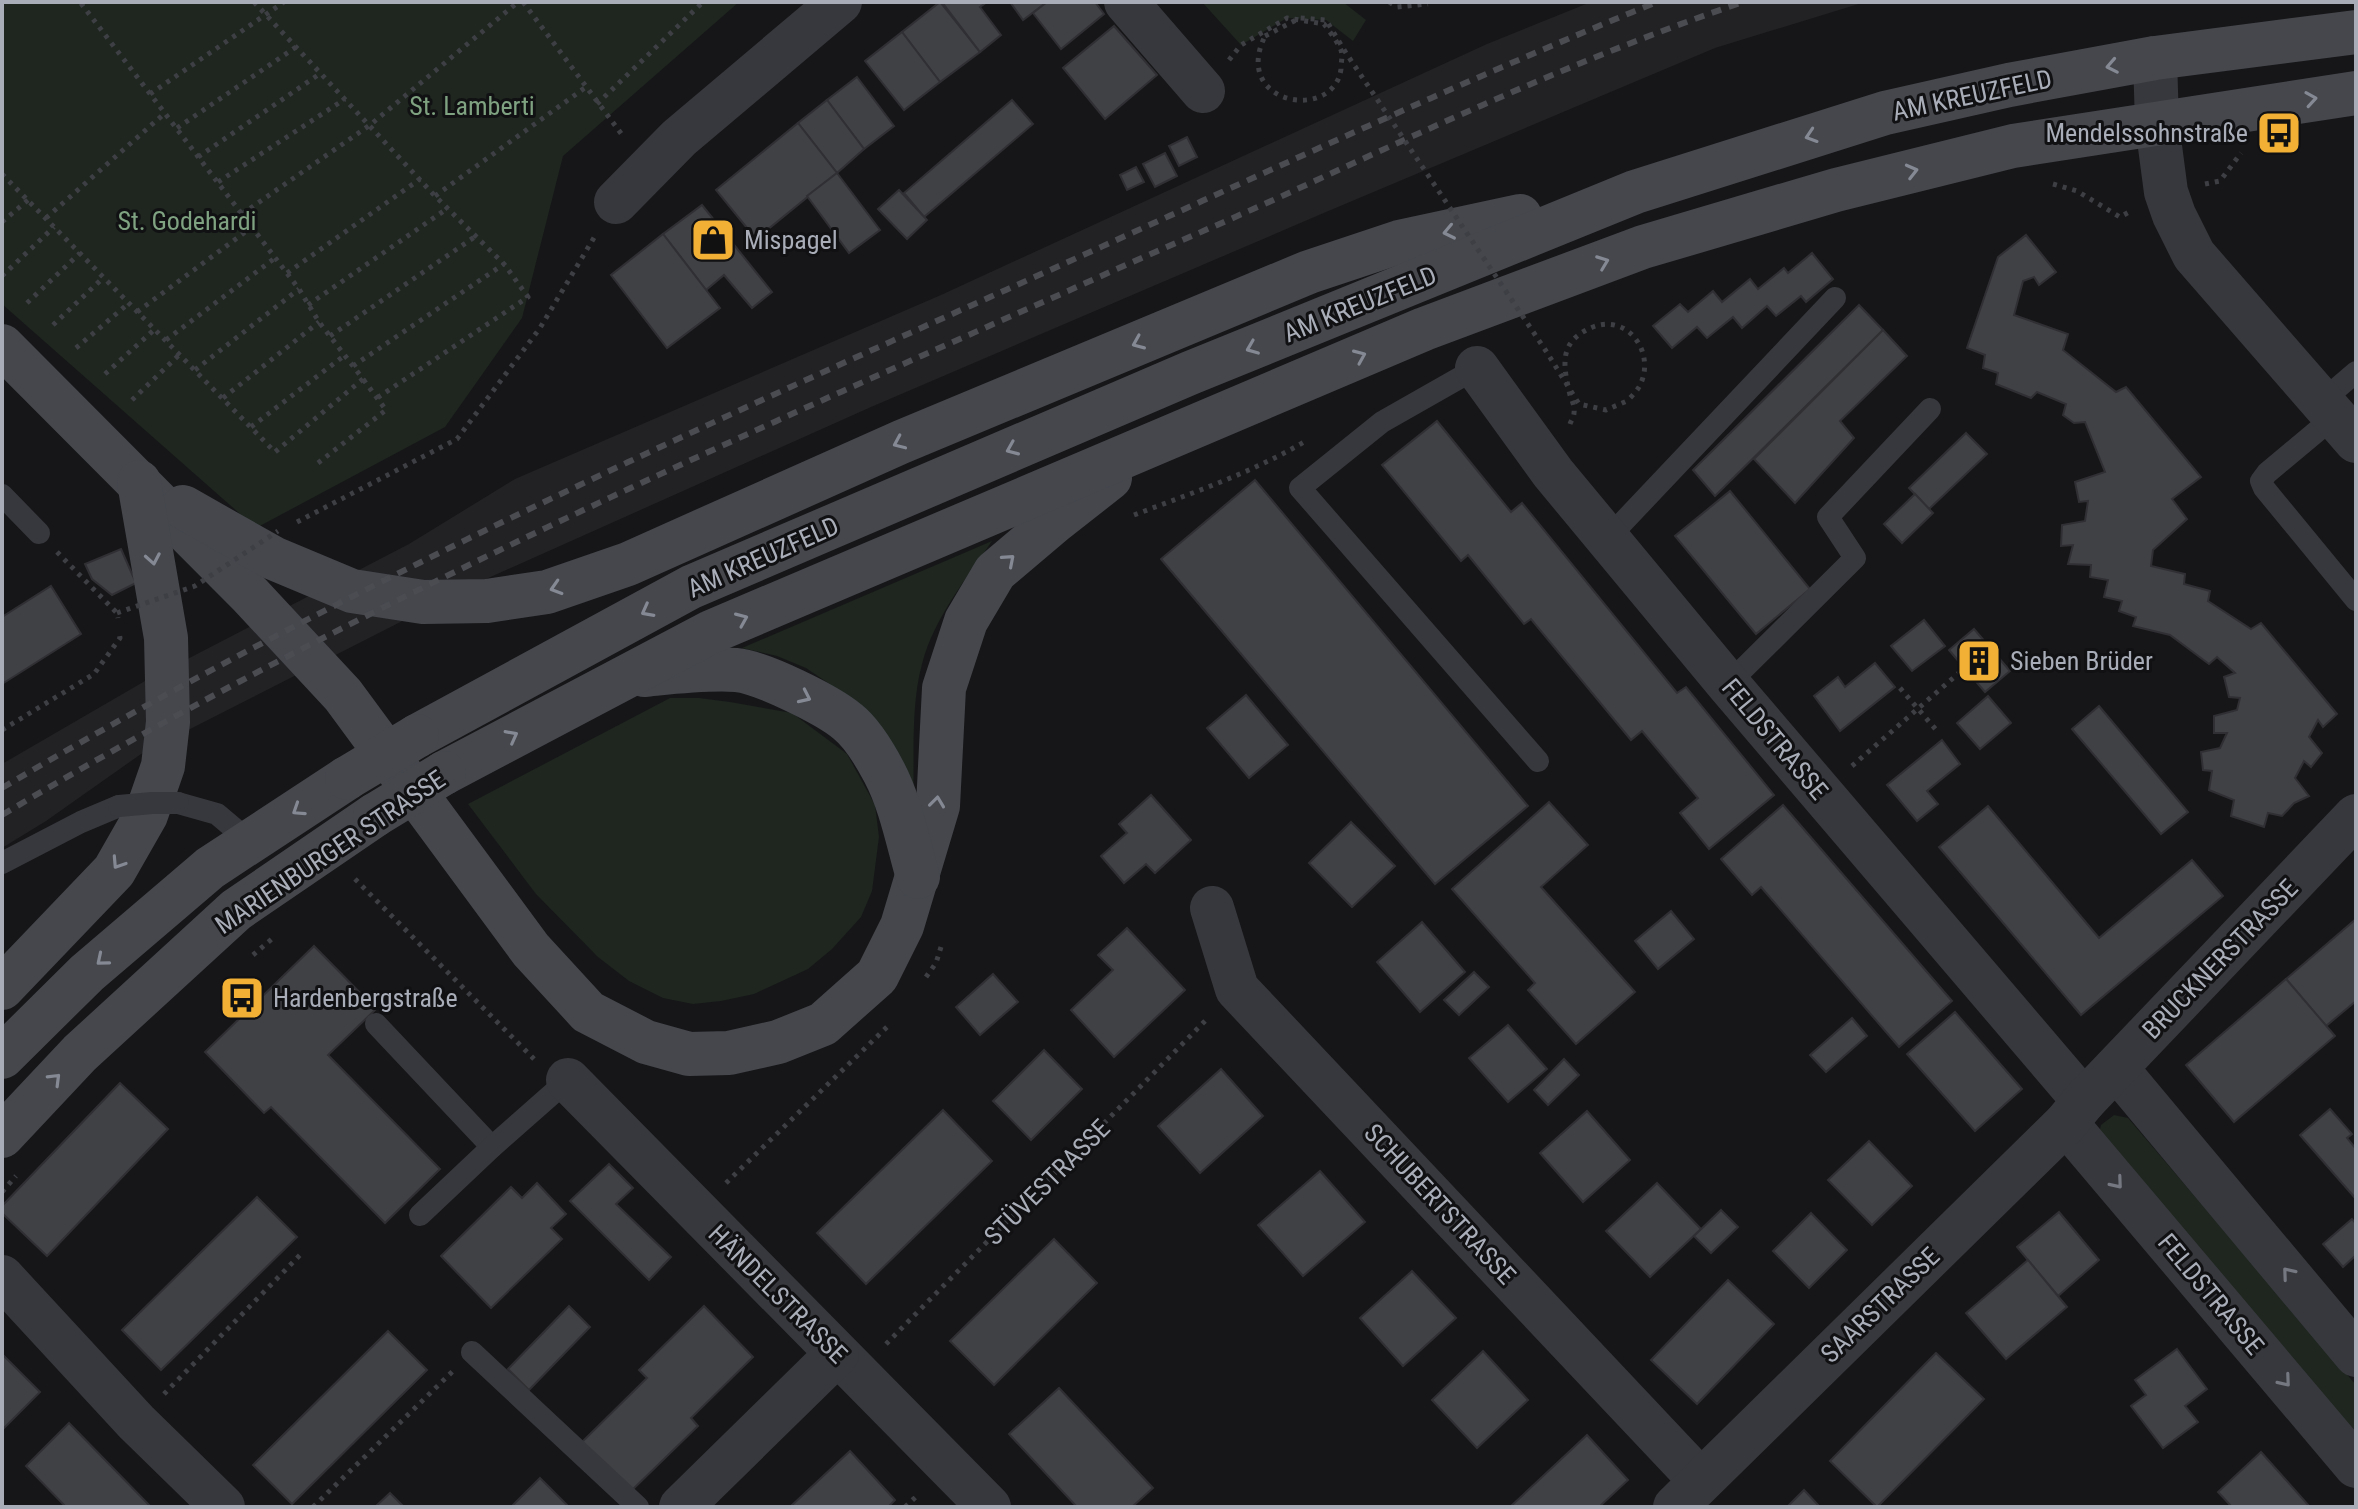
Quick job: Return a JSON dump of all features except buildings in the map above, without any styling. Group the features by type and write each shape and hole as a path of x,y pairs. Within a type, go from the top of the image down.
{"main road":[{"name":"AM KREUZFELD","path":"417,736 691,587 1190,373 1635,192 1885,113 2009,85 2155,58 2356,32"},
{"name":"AM KREUZFELD","path":"621,678 711,632 1159,440 1424,329 1643,247 1836,190 2013,146 2356,93"},
{"path":"139,482 273,558 352,591 423,602 487,601 547,592 628,564 901,442 1309,272 1399,242 1635,192"},
{"path":"2,346 250,595 343,695 531,950 588,1012 646,1042 689,1054 729,1053 778,1042 823,1024 877,976 902,926 938,806 944,688 966,621 995,572 1159,440"},
{"path":"2,988 114,871 146,815 163,766 168,722 166,638 139,482"},
{"path":"621,678 670,672 739,670 827,707 850,723 885,774 901,816 918,877"},
{"name":"MARIENBURGER STRASSE","path":"2,1136 80,1053 236,910 375,815 444,773 621,678"},
{"name":"MARIENBURGER STRASSE","path":"2,1057 87,973 210,868 417,736"}],"street":[{"path":"616,202 679,138 840,2"},
{"path":"1126,2 1203,91"},
{"path":"2155,58 2157,124 2166,192 2194,255 2337,420"},
{"name":"FELDSTRASSE","path":"1477,368 1553,473 1821,793 2356,1466"},
{"name":"BRUCKNERSTRASSE","path":"2075,1112 2356,816"},
{"name":"SCHUBERTSTRASSE","path":"1212,908 1237,989 1687,1493"},
{"path":"2116,1068 2356,1355"},
{"name":"HÄNDELSTRASSE","path":"568,1080 989,1507"},
{"name":"SAARSTRASSE","path":"1687,1493 2075,1112"},
{"path":"2,1277 136,1422 223,1507"},
{"path":"681,1507 846,1364"}],"lane":[{"path":"1608,538 1835,298"},
{"path":"1477,368 1382,422 1300,488 1538,761"},
{"path":"2356,372 2337,420 2267,473 2261,481 2356,600"},
{"path":"1728,684 1855,558 1828,517 1930,409"},
{"path":"2,495 39,533"},
{"path":"2,863 119,806 152,803 178,803 217,814 249,841"},
{"path":"376,1024 492,1147"},
{"path":"420,1215 568,1080"},
{"path":"472,1352 638,1507"}],"path":[{"path":"80,2 287,273 319,322 386,410 318,463"},
{"path":"254,2 435,196 504,264 528,297 377,398"},
{"path":"150,94 284,2"},
{"path":"242,214 370,125 520,2 649,169"},
{"path":"597,104 703,2"},
{"path":"1389,2 1397,7 1428,4"},
{"path":"1203,91 1241,45 1287,18 1324,24 1343,53 1339,79 1321,96 1293,101 1275,95 1259,74 1258,50 1265,36 1300,18 1326,20 1354,66 1546,351 1579,404 1606,410 1627,401 1640,386 1644,371 1643,352 1634,336 1622,327 1607,322 1578,335 1567,349 1563,366 1575,411 1553,473"},
{"path":"177,128 296,47"},
{"path":"198,157 321,73"},
{"path":"435,196 586,87"},
{"path":"218,182 345,99"},
{"path":"46,218 165,113"},
{"path":"2,174 275,452 363,379"},
{"path":"287,273 420,179"},
{"path":"2,222 28,200"},
{"path":"293,524 457,439 540,328 616,202"},
{"path":"308,305 448,208"},
{"path":"2,276 54,227"},
{"path":"137,312 252,227"},
{"path":"330,336 476,236"},
{"path":"27,303 80,253"},
{"path":"166,340 275,258"},
{"path":"353,366 504,264"},
{"path":"53,325 104,277"},
{"path":"195,370 299,289"},
{"path":"76,348 129,303"},
{"path":"223,398 319,322"},
{"path":"105,374 155,329"},
{"path":"132,400 180,354"},
{"path":"251,427 345,355"},
{"path":"1125,518 1264,463 1314,436"},
{"path":"117,613 195,586 278,531"},
{"path":"2,730 94,674 120,638 117,613 39,533"},
{"path":"1821,793 1960,672"},
{"path":"1900,688 1938,732"},
{"path":"352,876 544,1070 568,1080"},
{"path":"919,985 936,963 945,934"},
{"name":"STÜVESTRASSE","path":"846,1364 1237,989"},
{"path":"696,1211 893,1019"},
{"path":"136,1422 301,1254"},
{"path":"313,1507 472,1352"}],"shaded area":[{"path":"1591,2 1865,2 1715,48 871,407 477,583 141,754 2,848 2,764 145,681 409,544 515,479 941,295 1487,44"}],"green space":[{"name":"St. Godehardi","path":"2,2 739,2 563,156 522,318 445,427 256,528 2,304"},
{"path":"1202,2 1343,2 1366,20 1353,41 1326,20 1287,18 1241,45"},
{"path":"992,541 962,584 927,647 918,681 914,716 913,805 831,685 806,668 777,656 742,648"},
{"path":"670,698 699,698 792,713 847,754 875,805 879,837 872,891 861,917 832,949 808,969 754,994 693,1004 663,998 629,981 598,957 536,894 468,804"},
{"path":"2114,1115 2128,1118 2356,1385 2356,1438 2098,1137 2101,1125"}],"railway":[{"path":"2,788 247,651 498,524 1331,142 1657,2"},
{"path":"2,815 262,670 527,537 797,412 1509,94 1625,45 1743,2"}],"place":[{"name":"Mendelssohnstraße","path":"2279,133"},
{"name":"Mispagel","path":"713,240"},
{"name":"Sieben Brüder","path":"1979,661"},
{"name":"Hardenbergstraße","path":"242,998"}],"park label":[{"name":"St. Lamberti","path":"472,106"}]}
